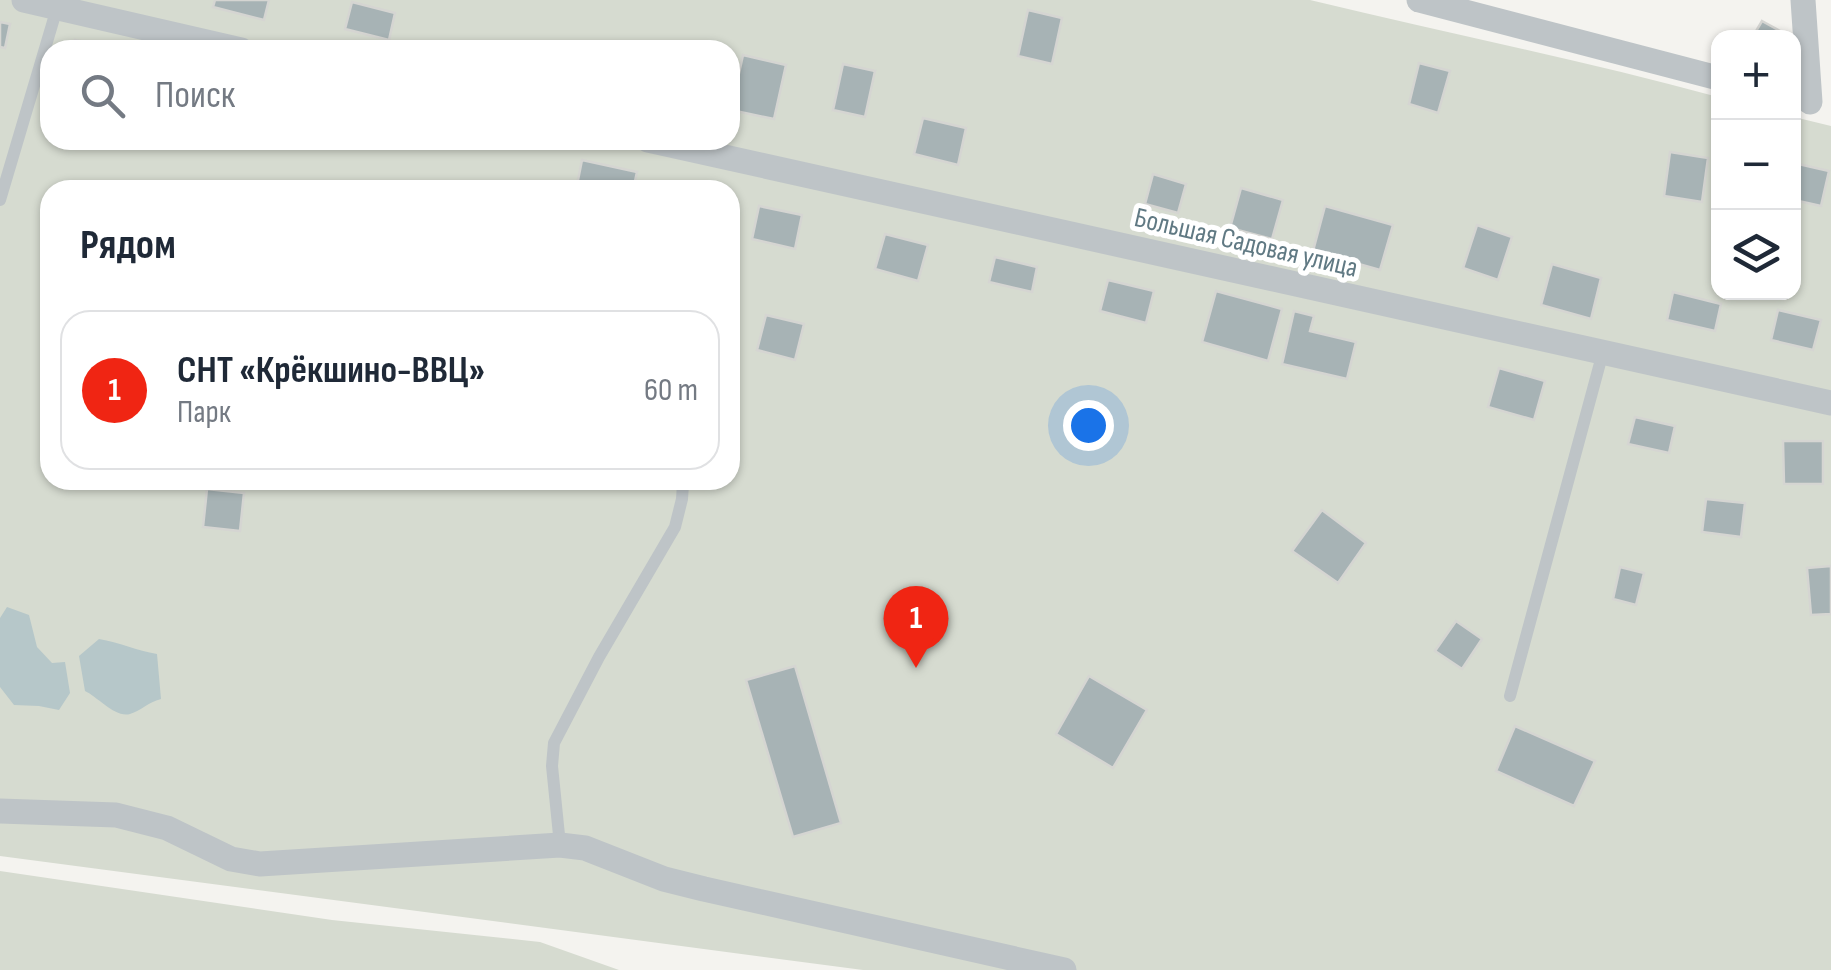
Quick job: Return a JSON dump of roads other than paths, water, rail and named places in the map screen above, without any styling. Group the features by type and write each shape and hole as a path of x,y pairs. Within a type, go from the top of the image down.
{"street":[{"path":"24,0 196,40"},
{"path":"1419,0 1711,76"},
{"path":"1803,0 1812,101"},
{"name":"Большая Садовая улица","path":"693,150 1831,403"},
{"path":"0,810 116,815 167,828 231,858 260,864 560,846 585,848 664,878 750,901 1064,970"}],"lane":[{"path":"48,40 57,8"},
{"path":"0,200 40,65"},
{"path":"1510,696 1603,352"},
{"path":"560,846 552,766 554,743 675,527 682,490"}],"place":[{"name":"СНТ «Крёкшино-ВВЦ»","path":"916,668"}]}
